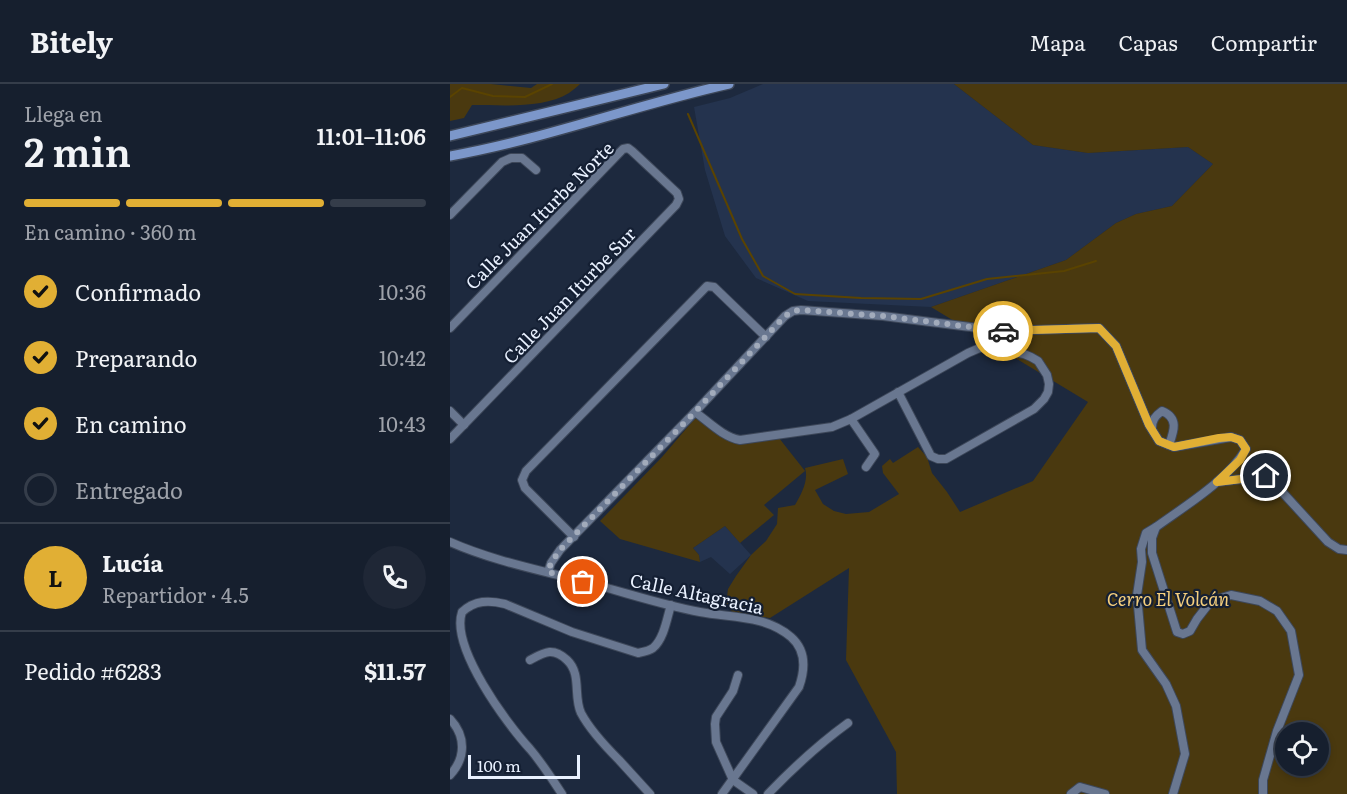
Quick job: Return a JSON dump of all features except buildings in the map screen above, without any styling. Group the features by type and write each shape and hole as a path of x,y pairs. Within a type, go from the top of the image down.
{"main road":[{"path":"450,136 664,84"},
{"path":"450,156 729,84"}],"street":[{"name":"Calle Juan Iturbe Norte","path":"450,328 623,149 628,148 652,170"},
{"path":"450,215 502,162 511,158 522,158 536,170"},
{"name":"Calle Juan Iturbe Sur","path":"450,439 676,205 679,199 677,193 652,170"},
{"path":"574,537 525,488 522,480 526,471 707,285 714,287 766,337"},
{"path":"548,572 560,550 785,316 794,311 883,316 1002,331 1099,328 1116,346 1152,430 1159,441 1174,447 1231,437 1240,440 1246,449 1240,460 1217,482 1146,533 1141,549 1142,562 1137,594 1142,650 1166,684 1176,706 1185,754 1173,794"},
{"path":"695,412 725,435 740,440 832,427 982,347 1011,351 1031,357 1043,367 1049,384 1044,399 1034,409 946,459 931,456 898,392"},
{"path":"450,411 464,425"},
{"path":"1152,430 1152,422 1156,415 1162,411 1167,413 1174,425 1169,445"},
{"path":"850,419 875,454 866,467"},
{"path":"1217,482 1266,476 1328,542 1339,549 1347,550"},
{"path":"1156,527 1152,538 1152,553 1177,632 1183,634 1190,632 1211,601 1231,595 1260,601 1277,611 1291,631 1299,675 1268,760 1263,780 1263,794"},
{"name":"Calle Altagracia","path":"450,542 499,560 671,605 772,624 792,638 799,645 802,653 804,669 799,687 722,794"},
{"path":"453,629 459,616 470,606 485,601 494,602 505,604 572,632 638,653 653,647 659,641 671,605"},
{"path":"530,660 545,652 553,651 567,660 575,673 581,712 597,735 650,794"},
{"path":"465,668 473,683 546,769 562,794"},
{"path":"738,675 733,691 716,717 716,742 733,780 753,794"},
{"path":"450,719 459,731 462,744 458,765 450,775"},
{"path":"768,794 810,753 848,723"},
{"path":"1071,794 1080,787 1105,794"}],"shaded area":[{"path":"763,84 954,84 1033,145 1088,153 1188,147 1213,164 1172,206 1136,214 1116,223 1066,260 931,307 808,301 756,278 725,236 705,170 694,107 730,98"},
{"path":"725,526 751,555 730,574 711,557 700,562 699,555 693,548"}],"green space":[{"path":"450,84 491,84 531,88 537,84 580,84 569,93 547,102 522,105 472,105 464,118 450,121"},
{"name":"Cerro El Volcán","path":"954,84 1347,84 1347,794 897,794 896,752 846,660 849,568 770,618 732,612 726,605 728,589 736,576 751,555 766,541 777,524 778,508 795,505 805,482 805,468 843,459 848,474 815,490 823,504 834,511 846,514 869,512 899,494 883,473 882,466 890,459 893,463 918,447 927,457 932,473 960,512 1033,481 1088,402 931,307 1066,260 1116,223 1136,214 1172,206 1213,164 1188,147 1088,153 1033,145"},
{"path":"697,416 730,442 779,438 805,471 764,505 774,515 740,543 725,526 693,548 699,555 700,562 620,539 600,521 662,457"}],"waterway":[{"path":"450,97 462,88 493,96 525,97 552,84"},
{"path":"688,114 742,239 763,276 795,294 921,299 987,279 1064,271 1096,261"}],"way so far":[{"path":"583,582 548,572 560,550 785,316 801,310 883,316 1003,331"}],"route":[{"path":"1003,331 1099,328 1116,346 1149,425 1159,441 1174,447 1231,437 1240,440 1246,449 1240,460 1217,482 1266,476"}]}
